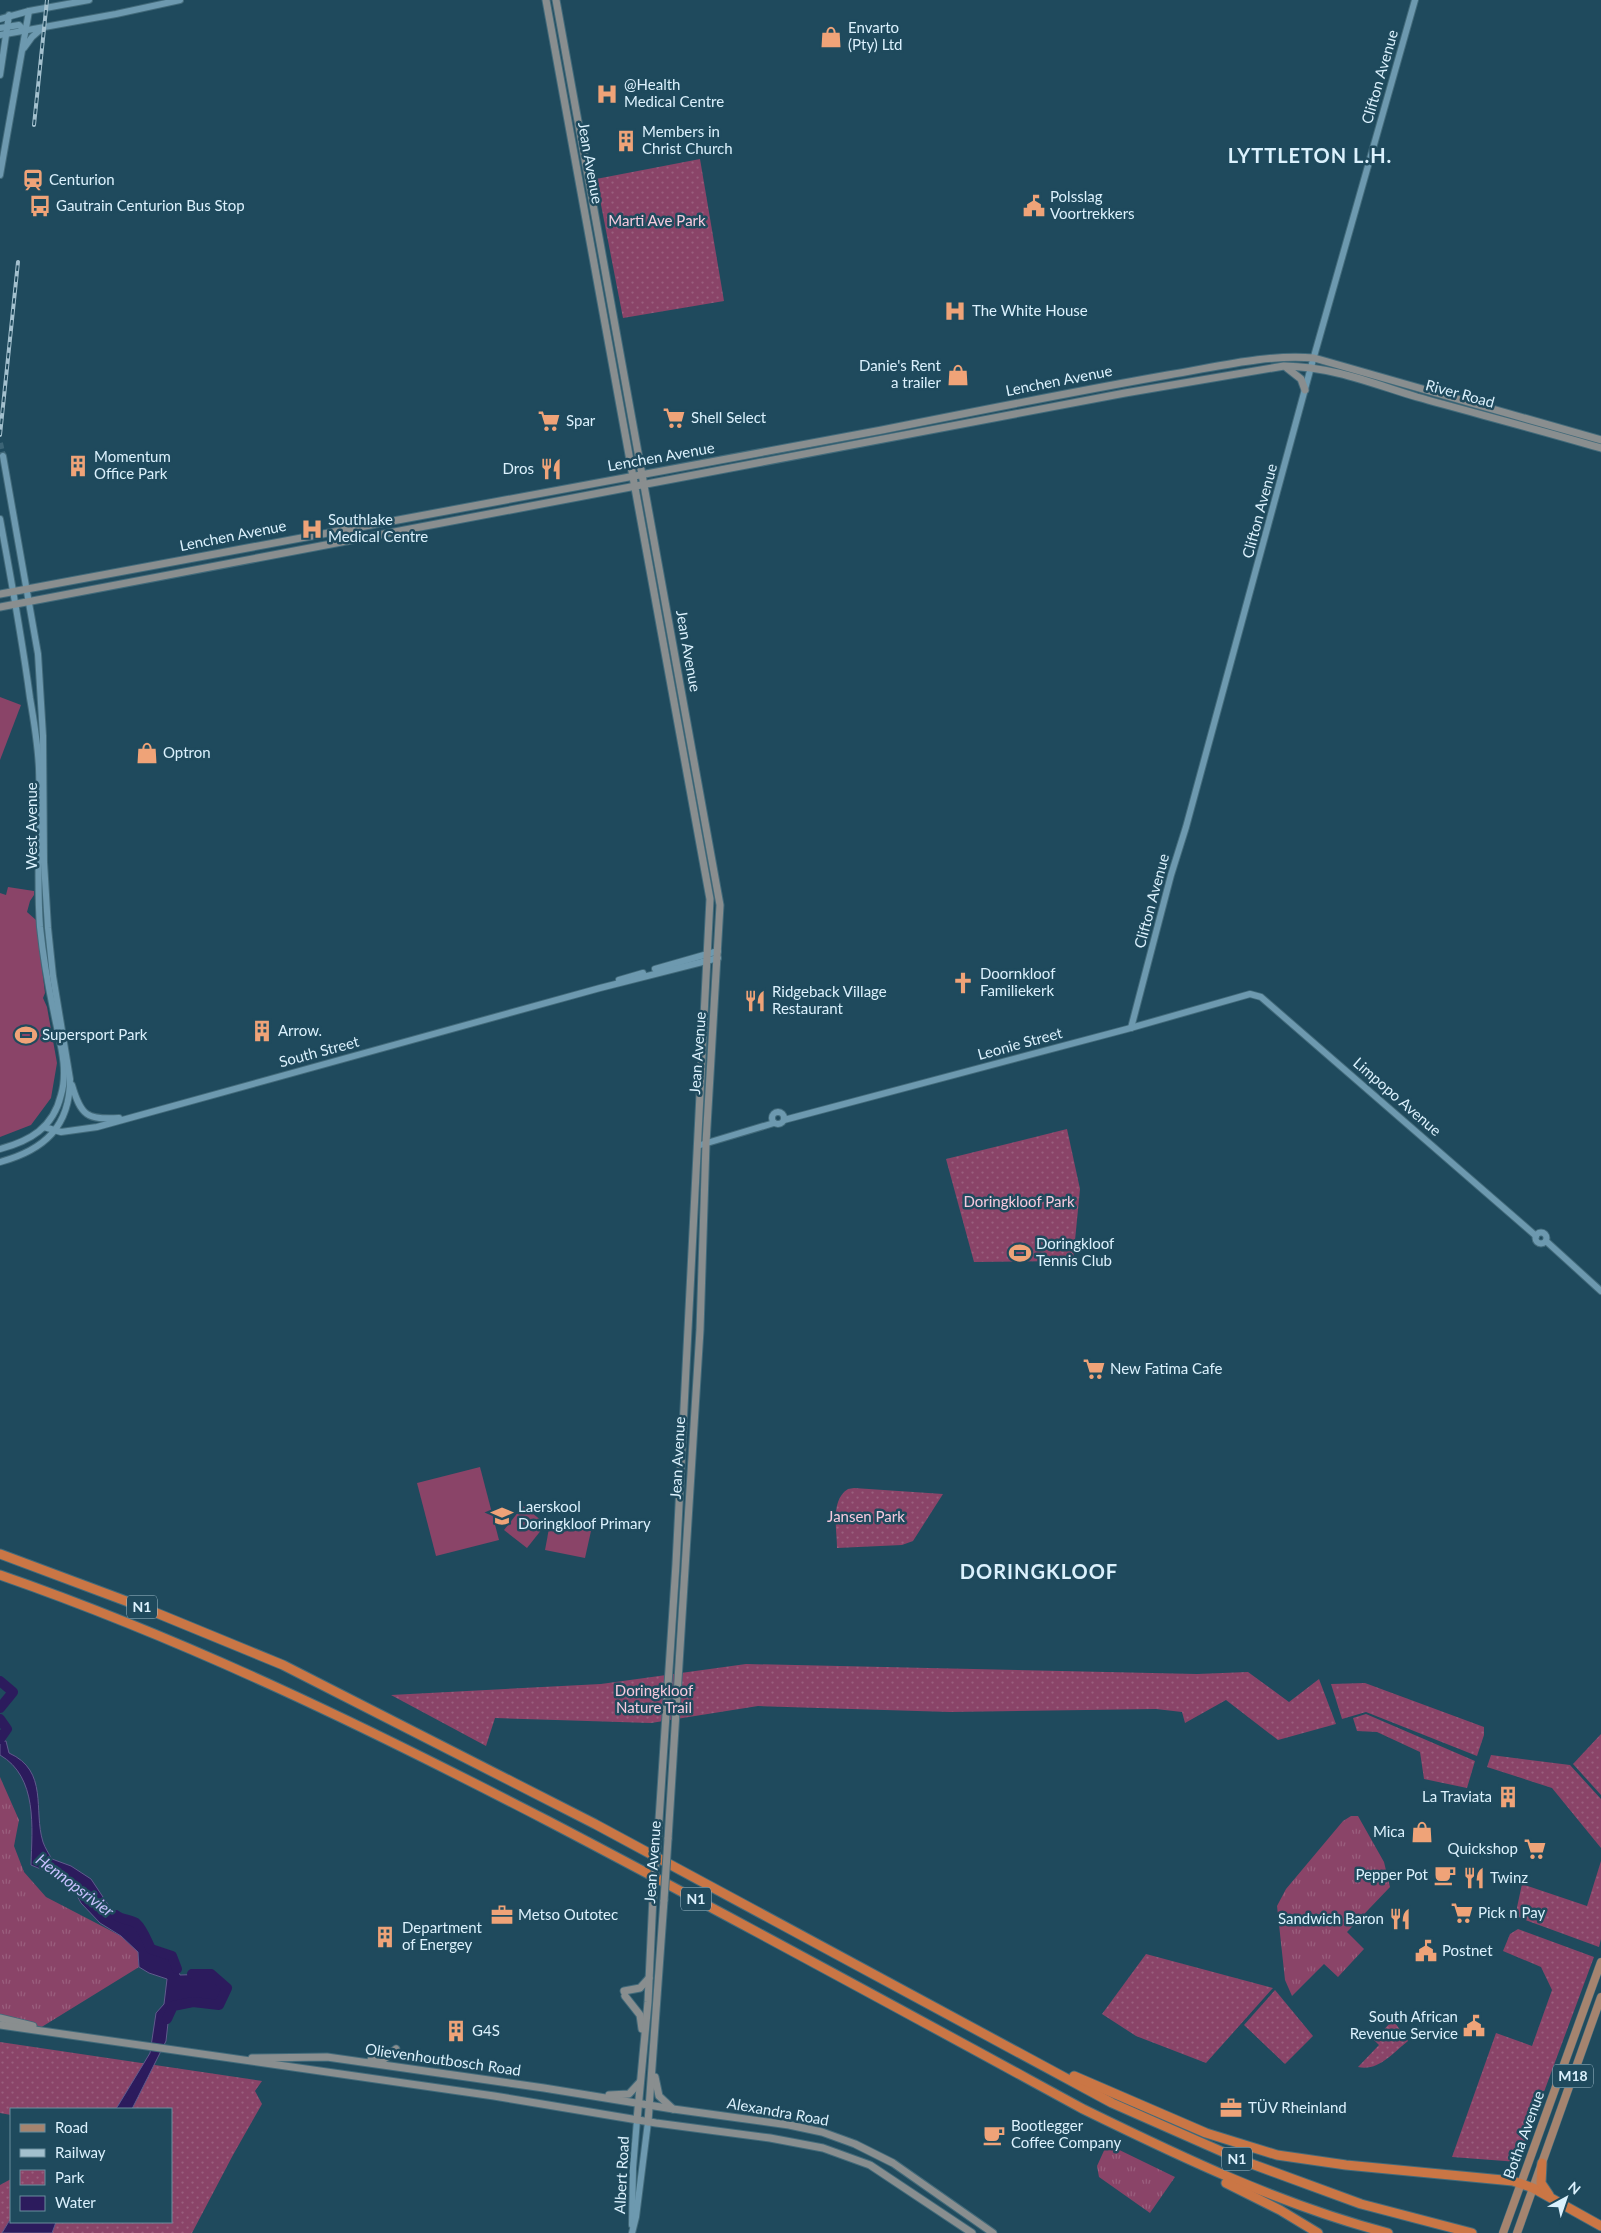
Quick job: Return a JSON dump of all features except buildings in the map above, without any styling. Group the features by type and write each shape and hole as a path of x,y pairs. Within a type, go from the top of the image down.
{"highway":[{"name":"N1","path":"0,1554 142,1608 283,1665 587,1820 1112,2103 1242,2160 1361,2204 1472,2233"},
{"name":"N1","path":"0,1575 135,1626 276,1685 420,1755 764,1935 1083,2109 1238,2182 1356,2225 1388,2233"},
{"path":"1016,2051 1206,2134 1267,2152 1336,2164 1521,2183 1601,2226"},
{"path":"1131,2132 1158,2150 1266,2203 1318,2233"},
{"path":"1542,2163 1543,2187 1555,2200"}],"main road":[{"name":"Jean Avenue","path":"546,0 650,573 702,843 710,899 678,1521 653,1897 650,1977 637,2120"},
{"name":"Jean Avenue","path":"556,0 720,897 706,1143 700,1330 683,1618 648,2122"},
{"name":"Lenchen Avenue","path":"0,594 1247,360 1287,356 1314,358"},
{"name":"River Road","path":"1314,358 1601,440"},
{"path":"1284,366 1297,374 1305,390"},
{"name":"Lenchen Avenue","path":"0,607 1125,393 1284,366 1311,367"},
{"name":"River Road","path":"1311,367 1330,370 1601,448"},
{"path":"619,394 623,392 625,376"},
{"path":"650,573 654,572 656,568 652,551 655,543"},
{"path":"702,843 710,842"},
{"path":"691,1270 697,1268 698,1238 703,1230"},
{"path":"678,1521 684,1517 687,1485 691,1479"},
{"path":"669,1662 673,1652 676,1629 683,1618"},
{"name":"Botha Avenue","path":"1503,2233 1601,1962"},
{"path":"644,2039 640,2015 625,1993 640,1988 650,1977"},
{"name":"Botha Avenue","path":"1517,2233 1601,1997"},
{"name":"Olievenhoutbosch Road","path":"0,2018 64,2034"},
{"name":"Olievenhoutbosch Road","path":"0,2025 187,2051 648,2122"},
{"path":"356,2061 382,2060 396,2050"},
{"path":"653,2052 656,2090 659,2096 673,2109"},
{"name":"Olievenhoutbosch Road","path":"232,2059 327,2057 563,2091 650,2106"},
{"path":"563,2091 624,2095 633,2091 641,2081"},
{"name":"Alexandra Road","path":"650,2106 789,2125 822,2132 855,2144 893,2163 994,2233"},
{"name":"Alexandra Road","path":"648,2122 770,2138 824,2148 846,2155 864,2162 887,2175 972,2233"}],"street":[{"path":"0,18 89,0"},
{"path":"3,34 116,14 180,0"},
{"name":"Clifton Avenue","path":"1131,1028 1134,1011 1284,471 1311,367 1415,0"},
{"path":"0,175 29,11"},
{"path":"0,75 3,34 9,15"},
{"path":"0,28 20,25 24,31"},
{"path":"23,50 32,36 46,27"},
{"name":"West Avenue","path":"0,1162 33,1150 44,1143 54,1131 67,1106 70,1079 50,951 44,862 43,736 38,654 3,456"},
{"name":"West Avenue","path":"0,519 17,604 38,769 38,872 41,929 64,1069 63,1088 59,1102 44,1127 26,1141 0,1149"},
{"name":"South Street","path":"44,1127 54,1131 79,1130 130,1117 600,988 624,978 718,955"},
{"name":"Leonie Street","path":"783,1117 800,1115 1131,1028 1246,994"},
{"name":"Limpopo Avenue","path":"1246,994 1255,995 1264,1000 1527,1226 1538,1235 1544,1234 1545,1242 1601,1291"},
{"path":"1134,1011 1140,1019 1149,1022"},
{"path":"70,1079 79,1107 87,1115 98,1119 130,1117"},
{"path":"696,1146 760,1126 774,1123 780,1124 783,1117 776,1112 760,1126"},
{"path":"772,1115 774,1123"},
{"name":"Albert Road","path":"632,2232 633,2168 637,2120"},
{"name":"Albert Road","path":"632,2232 636,2217 648,2122"}],"green space":[{"name":"Marti Ave Park","path":"700,159 724,301 623,318 596,179"},
{"path":"0,697 21,705 0,760"},
{"name":"Supersport Park","path":"8,887 34,891 27,912 36,920 45,993 43,998 47,1007 57,1063 51,1098 31,1125 0,1137 0,893 6,895"},
{"name":"Doringkloof Park","path":"1067,1129 1080,1189 1073,1261 974,1262 946,1159"},
{"path":"480,1467 499,1540 436,1556 417,1483"},
{"name":"Jansen Park","path":"848,1489 943,1494 913,1541 902,1545 837,1548 837,1507 842,1494"},
{"path":"523,1506 546,1524 527,1548 504,1530"},
{"path":"550,1523 591,1531 585,1558 545,1550"},
{"name":"Doringkloof Nature Trail","path":"746,1664 1197,1674 1248,1672 1289,1702 1319,1679 1336,1724 1278,1740 1226,1700 1185,1723 1182,1712 1156,1709 950,1712 758,1706 651,1723 495,1718 486,1746 391,1695 601,1684"},
{"path":"1365,1683 1484,1727 1484,1735 1477,1756 1366,1712 1342,1719 1331,1684"},
{"path":"1366,1714 1475,1761 1467,1788 1424,1779 1420,1752 1377,1732 1357,1731 1353,1718"},
{"path":"1601,1734 1601,1795 1573,1764"},
{"path":"1491,1755 1570,1765 1601,1799 1601,1848 1552,1788 1487,1767"},
{"path":"0,1777 19,1820 14,1846 24,1872 46,1897 121,1936 138,1952 139,1967 40,2028 0,2018"},
{"path":"1351,1816 1358,1816 1384,1862 1390,1887 1347,1932 1364,1949 1338,1977 1324,1964 1292,1996 1285,1980 1277,1906 1286,1889 1343,1821"},
{"path":"1601,1861 1601,1939 1599,1947 1520,1918 1516,1912 1522,1884 1587,1906"},
{"path":"1518,1929 1594,1957 1518,2162 1452,2157 1496,2033 1532,2046 1552,1990 1541,1967 1503,1951 1510,1934"},
{"path":"1146,1954 1273,1988 1206,2063 1136,2036 1102,2014"},
{"path":"1275,1990 1313,2036 1285,2064 1244,2025"},
{"path":"1393,2020 1408,2041 1379,2064 1365,2068 1358,2067 1379,2045 1374,2040"},
{"path":"0,2042 262,2081 255,2091 262,2104 192,2233 52,2233 56,2223 172,2223 172,2108 10,2108 10,2115 0,2113"},
{"path":"1107,2144 1175,2177 1150,2213 1099,2177 1097,2166"},
{"path":"10,2180 10,2220 2,2233 0,2233 0,2185"}],"water":[{"path":"0,1741 6,1741 9,1753 22,1761 30,1770 37,1792 40,1830 43,1842 52,1859 71,1866 91,1879 113,1912 123,1919 135,1923 145,1935 151,1949 172,1956 180,1975 211,1974 227,1988 219,2005 193,2002 173,2006 168,2023 166,2041 132,2108 117,2108 150,2053 156,2013 164,2004 167,1979 149,1973 139,1967 138,1952 121,1936 100,1923 81,1903 69,1881 31,1865 32,1820 27,1790 21,1776 0,1755"},
{"path":"10,2220 10,2223 56,2223 52,2233 2,2233"}],"waterway":[{"name":"Hennopsrivier","path":"0,1681 13,1692 0,1708"},
{"name":"Hennopsrivier","path":"0,1719 7,1729 0,1739"},
{"name":"Hennopsrivier","path":"116,1915 136,1923 143,1932 151,1949 172,1956 177,1969"},
{"name":"Hennopsrivier","path":"167,2019 173,2006 193,2002 219,2005 227,1988 211,1974 192,1974"}],"tunnel":[{"path":"0,443 3,456"}],"railway":[{"path":"34,125 47,0"},
{"path":"0,435 18,262"}],"place":[{"name":"Envarto (Pty) Ltd","path":"831,37"},
{"name":"@Health Medical Centre","path":"607,94"},
{"name":"Members in Christ Church","path":"626,141"},
{"name":"Centurion","path":"33,180"},
{"name":"Gautrain Centurion Bus Stop","path":"40,206"},
{"name":"Polsslag Voortrekkers","path":"1034,206"},
{"name":"The White House","path":"955,311"},
{"name":"Danie's Rent a trailer","path":"958,375"},
{"name":"Shell Select","path":"674,418"},
{"name":"Spar","path":"549,421"},
{"name":"Momentum Office Park","path":"78,466"},
{"name":"Dros","path":"551,469"},
{"name":"Southlake Medical Centre","path":"312,529"},
{"name":"Optron","path":"147,753"},
{"name":"Doornkloof Familiekerk","path":"963,983"},
{"name":"Ridgeback Village Restaurant","path":"755,1001"},
{"name":"Arrow.","path":"262,1031"},
{"name":"Supersport Park","path":"26,1035"},
{"name":"Doringkloof Tennis Club","path":"1020,1253"},
{"name":"New Fatima Cafe","path":"1094,1369"},
{"name":"Laerskool Doringkloof Primary","path":"502,1516"},
{"name":"La Traviata","path":"1508,1797"},
{"name":"Mica","path":"1422,1832"},
{"name":"Quickshop","path":"1535,1849"},
{"name":"Pepper Pot","path":"1445,1875"},
{"name":"Twinz","path":"1474,1878"},
{"name":"Pick n Pay","path":"1462,1913"},
{"name":"Metso Outotec","path":"502,1915"},
{"name":"Sandwich Baron","path":"1400,1919"},
{"name":"Department of Energey","path":"385,1937"},
{"name":"Postnet","path":"1426,1951"},
{"name":"South African Revenue Service","path":"1474,2026"},
{"name":"G4S","path":"456,2031"},
{"name":"TÜV Rheinland","path":"1231,2108"},
{"name":"Bootlegger Coffee Company","path":"994,2135"}],"district":[{"name":"LYTTLETON L.H.","path":"1310,156"},
{"name":"DORINGKLOOF","path":"1039,1572"}]}
